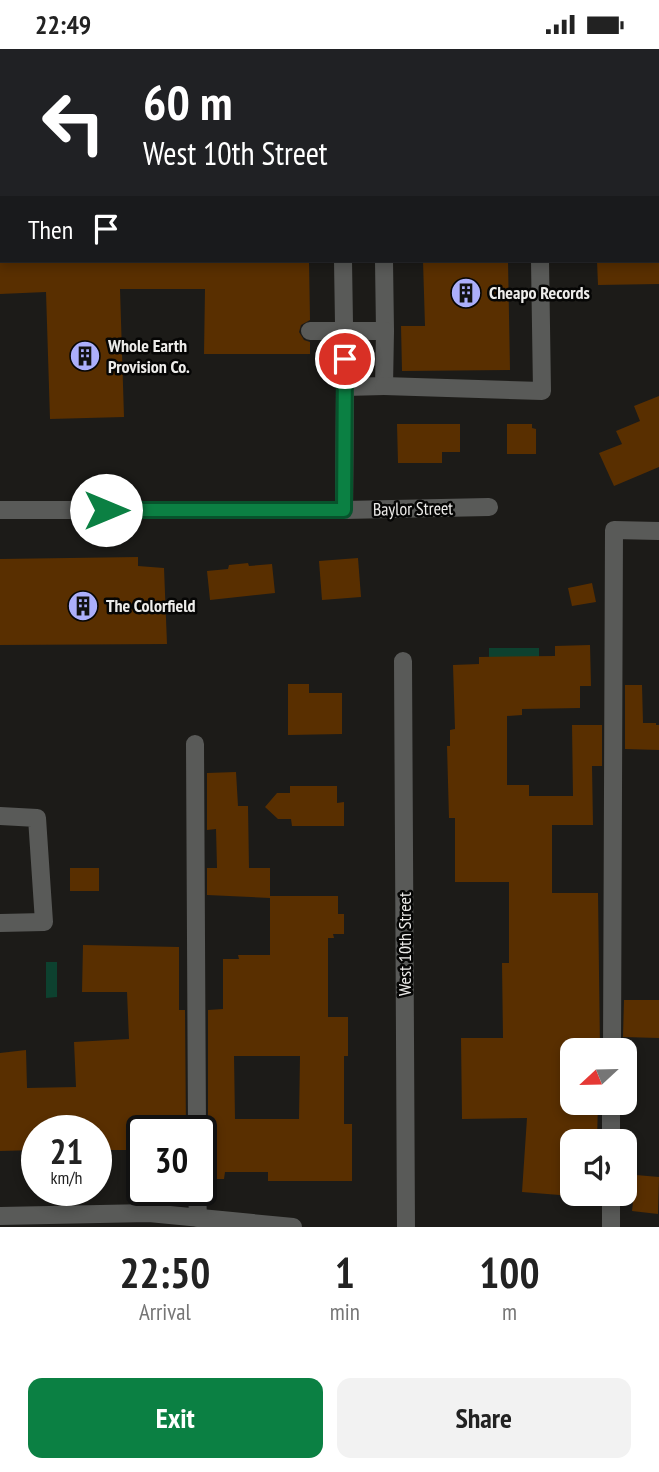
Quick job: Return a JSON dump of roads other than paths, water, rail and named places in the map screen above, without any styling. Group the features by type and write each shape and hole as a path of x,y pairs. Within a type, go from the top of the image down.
{"street":[{"path":"343,263 344,510"},
{"path":"384,263 384,386"},
{"path":"345,387 542,391 540,263"},
{"path":"310,331 385,331"},
{"name":"Baylor Street","path":"0,510 344,510 489,507"},
{"path":"612,1038 614,530 659,531"},
{"name":"West 10th Street","path":"403,661 405,1227"},
{"path":"195,744 197,1115"},
{"path":"0,816 37,818 44,922 0,923"},
{"path":"198,1206 198,1218"},
{"path":"611,1206 611,1227"},
{"path":"0,1216 148,1220 198,1218 293,1227"}],"place":[{"name":"Cheapo Records","path":"466,293"},
{"name":"Whole Earth Provision Co.","path":"85,356"},
{"name":"The Colorfield","path":"83,606"}]}
